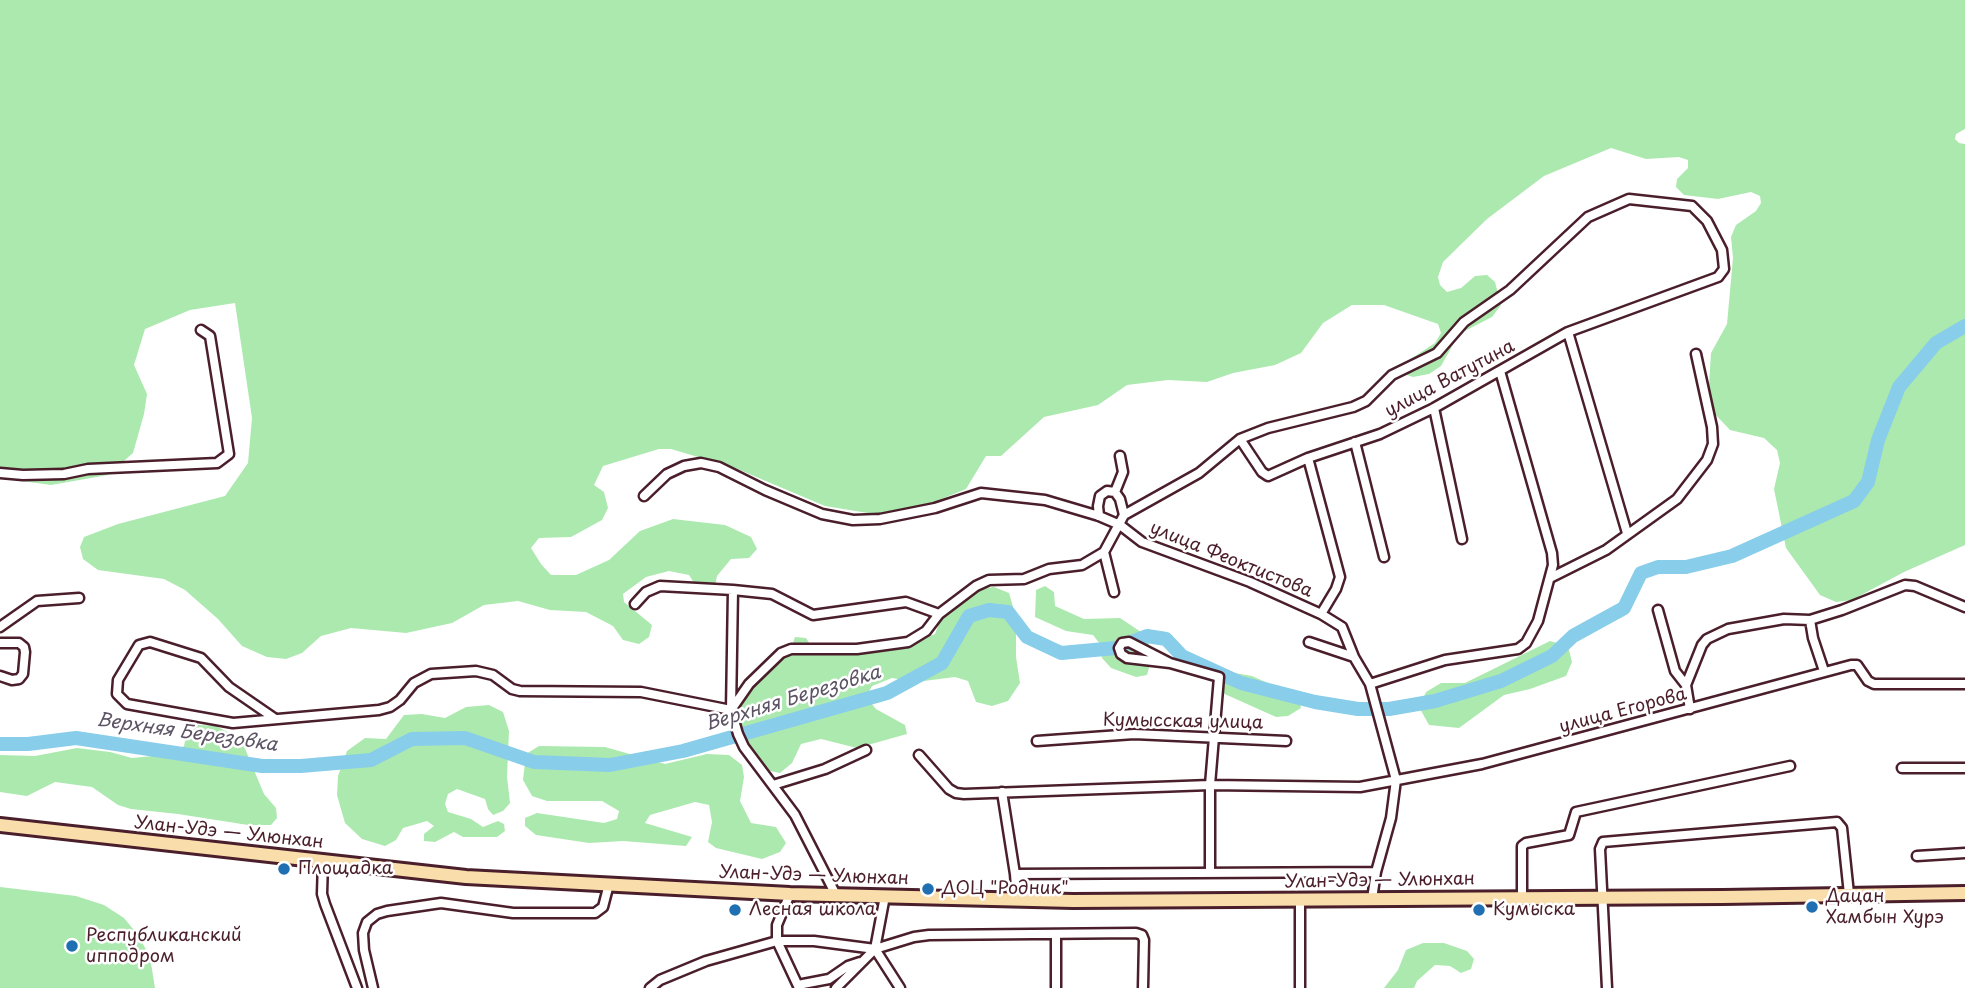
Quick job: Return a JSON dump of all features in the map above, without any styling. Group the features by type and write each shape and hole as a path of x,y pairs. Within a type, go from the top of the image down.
{"main road":[{"name":"Улан-Удэ — Улюнхан","path":"0,825 466,877 790,894 1017,900 1300,900 1965,893"}],"street":[{"name":"улица Ватутина","path":"1629,199 1692,206 1707,220 1722,250 1724,269 1718,277 1568,332 1434,408 1380,433 1308,458 1268,476 1262,472 1240,439 1268,428 1353,407 1366,401 1392,375 1437,353 1464,322 1510,290 1588,217 1629,199"},
{"path":"0,472 23,475 64,474 88,469 216,463 229,454 210,336 201,330"},
{"path":"1568,332 1627,533"},
{"path":"1550,578 1595,557 1677,499 1707,460 1713,444 1712,427 1696,354"},
{"path":"1370,684 1445,660 1518,649 1533,633 1550,578 1552,553 1500,371"},
{"path":"1434,408 1462,539"},
{"path":"1124,515 1199,473 1240,439"},
{"path":"1355,442 1384,557"},
{"path":"1115,492 1123,472 1121,456"},
{"path":"1308,458 1340,577 1321,614"},
{"name":"улица Феоктистова","path":"644,496 667,474 684,466 701,463 719,467 822,514 853,520 880,519 935,508 981,493 1045,500 1099,516 1120,526 1142,542 1250,582 1321,614 1342,627 1354,657 1370,684 1396,780 1391,818 1376,872 1372,899"},
{"path":"732,710 749,684 781,653 791,649 857,649 908,642 926,631 939,614 976,586 989,580 1024,579 1049,569 1082,565 1104,552 1120,526 1124,515 1120,499 1115,492 1107,491 1100,496 1099,516"},
{"path":"1104,552 1114,592"},
{"path":"1686,685 1702,645 1717,633 1768,621 1810,620 1843,611 1905,585 1915,586 1965,607"},
{"path":"635,604 652,587 660,586 772,594 813,615 900,602 939,614"},
{"path":"733,590 734,722 744,747 806,833 836,895"},
{"path":"0,627 37,601 79,598"},
{"path":"923,608 926,631"},
{"path":"1658,610 1675,671 1686,685 1690,709"},
{"path":"1810,620 1824,671"},
{"path":"274,718 229,687 201,657 150,642 139,645 118,680 117,694 127,704 233,723 379,710 390,707 400,700 414,683 431,674 476,671 493,675 520,691 641,692 732,710"},
{"path":"1170,663 1129,642 1122,643 1119,648 1121,654 1127,658 1170,663 1219,677 1210,785 1210,873"},
{"path":"1309,642 1354,657"},
{"path":"0,643 19,643 25,652 23,674 19,679 0,676"},
{"name":"улица Егорова","path":"919,755 949,789 956,793 1210,785 1360,788 1482,764 1824,671 1857,665 1868,681 1880,685 1965,684"},
{"name":"Кумысская улица","path":"1037,741 1133,734 1286,741"},
{"path":"773,785 825,769 866,750"},
{"path":"1522,897 1522,846 1526,842 1569,835 1573,816 1578,811 1790,766"},
{"path":"1902,768 1965,768"},
{"path":"1002,792 1016,874 1017,900"},
{"path":"1607,988 1600,849 1607,840 1833,821 1842,828 1849,894"},
{"path":"1917,856 1965,853"},
{"path":"323,861 322,894 357,988"},
{"path":"1016,874 1376,872"},
{"path":"373,988 363,933 367,922 377,914 440,903 504,913 595,913 603,907 609,884"},
{"path":"790,894 776,926 777,941 799,986 829,979 848,966 862,961"},
{"path":"836,988 875,949 885,896"},
{"path":"1300,900 1300,988"},
{"path":"1055,988 1056,934"},
{"path":"650,988 660,980 727,954 777,941 814,941 875,949 929,935 1056,934 1142,935 1143,988"},
{"path":"875,949 900,988"},
{"path":"660,980 670,988"}],"green space":[{"path":"0,0 1965,0 1965,129 1956,134 1955,139 1965,144 1965,545 1904,572 1852,600 1836,602 1820,595 1786,548 1774,489 1780,463 1777,450 1764,438 1730,430 1714,413 1709,385 1711,353 1727,324 1733,258 1731,237 1736,225 1756,211 1761,203 1760,196 1751,192 1718,199 1684,195 1676,187 1677,179 1688,168 1688,160 1679,157 1646,159 1611,148 1544,176 1487,219 1443,262 1438,277 1440,285 1447,292 1461,288 1475,276 1487,275 1495,282 1501,305 1492,317 1459,334 1441,366 1429,374 1413,377 1404,374 1403,364 1435,343 1441,333 1438,324 1384,305 1352,305 1323,323 1301,353 1275,365 1233,373 1207,382 1168,380 1127,385 1098,405 1044,417 1001,456 986,456 966,489 932,503 880,515 825,506 735,468 671,449 659,449 603,466 594,485 604,492 608,508 602,520 571,537 539,538 531,548 551,575 576,575 609,560 640,531 673,519 725,525 751,537 757,549 749,558 731,559 717,576 714,591 705,593 698,589 689,575 669,571 646,577 623,594 624,602 652,625 649,637 639,644 623,640 613,626 586,612 550,610 518,601 484,605 452,623 406,633 351,628 321,636 302,653 286,659 267,657 242,646 218,619 185,590 164,579 98,570 83,559 80,547 84,537 118,524 225,496 248,463 252,418 235,303 190,310 145,329 134,365 147,394 144,414 133,453 108,475 51,485 0,478"},
{"path":"1045,586 1054,592 1055,606 1084,619 1120,618 1147,636 1152,657 1147,675 1136,677 1111,668 1102,658 1100,644 1093,635 1066,631 1035,617 1036,590"},
{"path":"994,587 1009,593 1016,617 1016,657 1020,683 1008,701 992,706 976,702 968,681 955,677 916,682 892,678 872,686 866,697 876,709 905,725 907,734 857,748 821,739 801,744 792,763 780,773 766,770 748,746 739,724 737,701 749,675 763,668 773,652 791,649 795,637 806,638 815,652 857,652 903,647 935,634 944,610 966,591"},
{"path":"1550,641 1568,646 1572,662 1566,676 1504,695 1459,728 1429,725 1419,707 1426,692 1441,683 1465,683"},
{"path":"1223,671 1252,676 1299,697 1301,708 1288,716 1276,717 1218,691 1214,679"},
{"path":"489,705 503,712 509,731 507,777 510,803 503,811 493,815 485,799 457,789 448,794 445,804 448,812 471,819 483,827 498,821 504,824 505,831 497,837 463,837 454,832 435,842 424,841 424,834 434,826 427,821 403,828 396,840 385,846 362,839 345,823 337,795 338,776 347,751 365,738 386,739 404,715 422,714 445,718 466,707"},
{"path":"198,725 216,726 241,739 264,794 276,808 277,818 271,825 248,825 131,809 118,805 92,787 55,782 27,796 0,792 0,755 35,756 77,748 132,758 173,754 184,746 186,736"},
{"path":"539,746 605,747 665,764 707,754 729,755 742,765 744,777 740,801 751,823 776,827 786,843 780,852 762,859 716,848 708,842 712,822 709,805 695,802 650,815 645,823 692,837 686,846 623,841 589,843 536,835 525,826 525,818 537,813 604,823 617,819 619,811 602,801 547,801 532,796 523,780 526,754"},
{"name":"Республиканский ипподром","path":"0,887 76,896 104,905 124,918 138,935 150,957 155,988 0,988"},
{"path":"1423,943 1444,943 1467,951 1474,959 1471,969 1461,973 1450,966 1435,965 1417,981 1414,988 1384,988 1398,970 1406,950"}],"waterway":[{"name":"Верхняя Березовка","path":"0,744 28,744 76,738 262,766 301,766 371,760 412,739 465,738 534,762 610,765 683,751 887,693 942,663 969,616 989,610 1008,612 1027,637 1061,653 1116,648 1147,636 1166,639 1182,656 1241,683 1315,702 1358,709 1389,709 1435,701 1501,681 1552,656 1573,636 1624,608 1641,573 1658,567 1686,567 1732,556 1854,501 1868,482 1878,440 1899,387 1936,343 1965,326"}],"place":[{"name":"Площадка","path":"284,869"},
{"name":"ДОЦ \"Родник\"","path":"928,889"},
{"name":"Дацан Хамбын Хурэ","path":"1812,907"},
{"name":"Лесная школа","path":"735,910"},
{"name":"Кумыска","path":"1479,910"},
{"name":"Республиканский ипподром","path":"72,946"}]}
